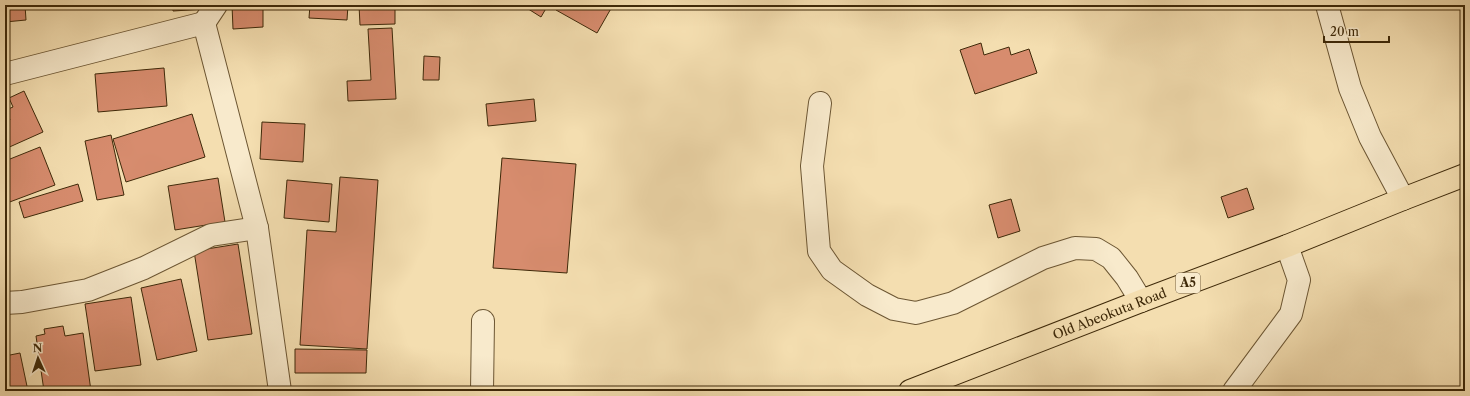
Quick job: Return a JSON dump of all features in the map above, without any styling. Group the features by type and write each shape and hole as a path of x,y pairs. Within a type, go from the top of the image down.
{"highway":[{"name":"Old Abeokuta Road","path":"910,391 1287,246 1465,175"}],"street":[{"path":"5,74 204,23 216,5"},
{"path":"1327,5 1350,88 1370,137 1403,199"},
{"path":"204,23 257,228 280,391"},
{"path":"820,103 812,166 819,251 832,270 867,295 894,309 916,313 953,303 1043,258 1075,248 1096,249 1111,258 1127,278 1141,301"},
{"path":"5,303 22,302 88,290 144,268 211,235 257,228"},
{"path":"1234,391 1291,314 1299,280 1287,246"},
{"path":"482,391 483,321"}],"building":[{"path":"5,5 25,5 26,20 5,22"},
{"path":"173,5 205,5 205,9 173,11"},
{"path":"232,5 263,5 263,27 233,29"},
{"path":"310,5 348,5 347,20 309,18"},
{"path":"359,5 395,5 395,24 360,25"},
{"path":"522,5 548,5 541,17"},
{"path":"559,5 613,5 597,33 556,10"},
{"path":"392,28 396,99 348,101 347,81 371,80 368,29"},
{"path":"981,43 984,55 1009,47 1011,55 1029,49 1037,73 975,94 960,50"},
{"path":"424,56 440,57 439,80 423,80"},
{"path":"164,68 167,106 98,112 95,74"},
{"path":"24,91 43,132 5,149 5,122 10,120 6,110 13,107 9,98"},
{"path":"534,99 536,121 488,126 486,104"},
{"path":"192,114 205,157 126,182 113,139"},
{"path":"262,122 305,124 303,162 260,159"},
{"path":"111,135 124,195 97,200 85,141"},
{"path":"40,147 55,185 7,203 5,199 5,161"},
{"path":"502,158 576,164 567,273 493,268"},
{"path":"340,177 378,180 367,349 300,345 307,230 336,232"},
{"path":"218,178 225,222 175,230 168,186"},
{"path":"287,180 332,184 329,222 284,218"},
{"path":"78,184 83,201 24,218 19,202"},
{"path":"1247,188 1254,209 1228,218 1221,197"},
{"path":"1011,199 1020,231 998,238 989,205"},
{"path":"238,244 252,334 208,340 194,251"},
{"path":"181,279 197,351 157,360 141,288"},
{"path":"131,297 141,365 95,371 85,304"},
{"path":"63,326 65,336 83,333 91,391 44,391 36,336 45,334 44,329"},
{"path":"295,349 367,350 366,373 295,373"},
{"path":"20,353 28,391 5,391 5,356"}]}
